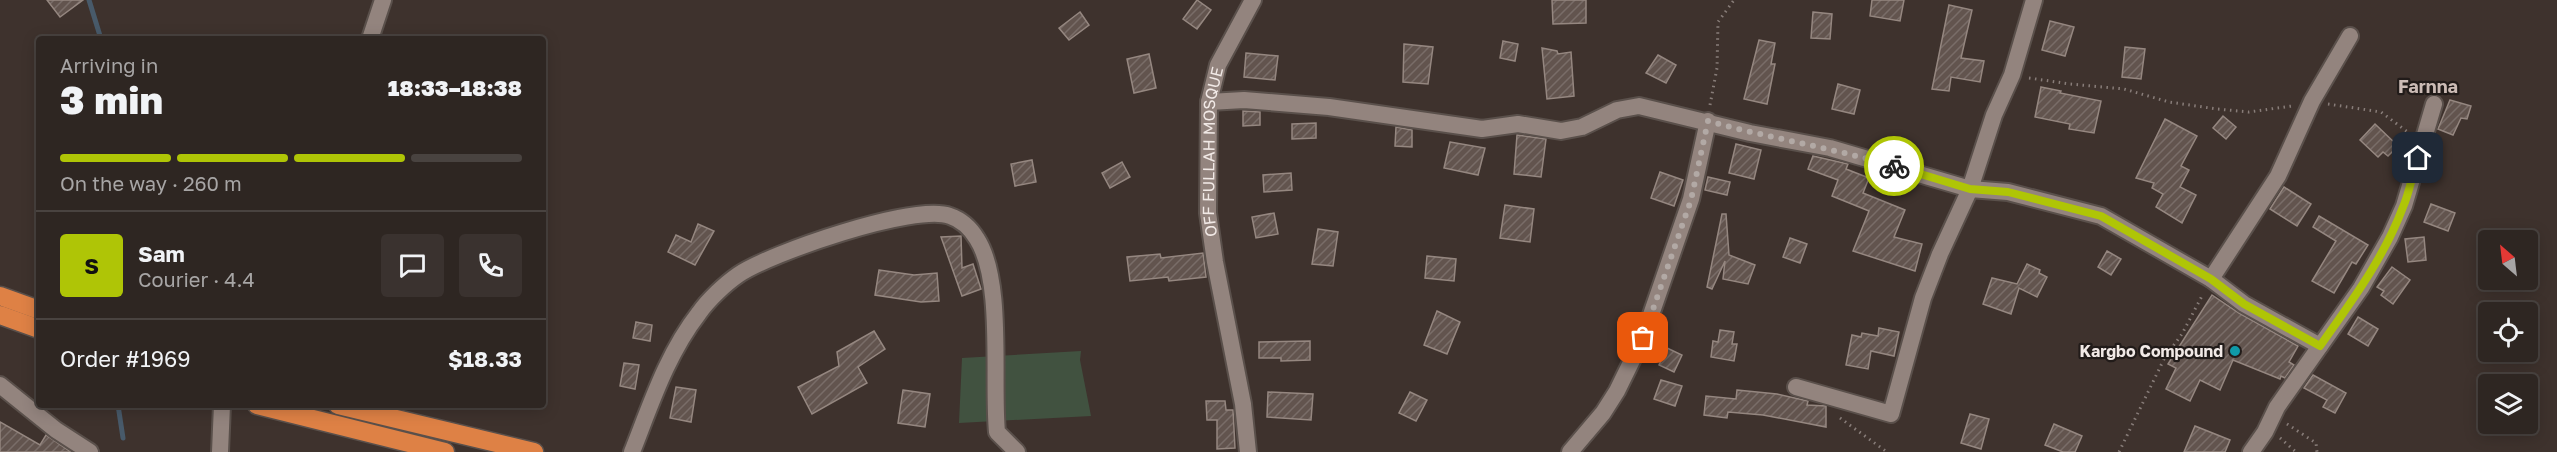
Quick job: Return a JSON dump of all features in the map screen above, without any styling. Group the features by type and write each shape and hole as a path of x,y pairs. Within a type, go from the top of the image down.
{"highway":[{"path":"0,296 36,309"},
{"path":"0,315 36,328"},
{"path":"269,408 446,452"},
{"path":"351,408 534,452"}],"street":[{"path":"371,36 383,0"},
{"name":"OFF FULLAH MOSQUE","path":"1248,452 1243,404 1215,262 1208,213 1209,102 1218,65 1253,0"},
{"path":"1796,387 1891,414 1923,298 1940,254 1970,189 1994,115 2012,75 2034,0"},
{"path":"2211,279 2278,176 2312,101 2350,36"},
{"path":"1209,102 1244,100 1329,108 1482,129 1518,124 1560,131 1582,127 1617,110 1639,106 1708,121 1750,133 1830,148 1970,189 2008,192 2101,216 2211,279 2244,304 2320,346"},
{"path":"2251,452 2265,432 2277,407 2361,288 2390,237 2404,206 2434,104"},
{"path":"1570,452 1603,413 1617,391 1643,338 1691,200 1708,121"},
{"path":"632,452 662,375 672,357 699,312 737,275 789,250 825,237 902,218 949,215 968,227 985,254 994,304 997,432 1017,452"},
{"path":"0,385 56,430 90,452"},
{"path":"220,452 222,408"}],"path":[{"path":"1708,121 1717,68 1718,22 1734,0"},
{"path":"2012,75 2124,89 2169,102 2217,109 2249,111 2312,101 2381,112 2422,144"},
{"path":"2120,452 2165,357 2182,334 2211,279"},
{"path":"2277,407 2288,425 2316,443 2317,452"},
{"path":"1833,413 1887,452"}],"green space":[{"path":"1081,351 1080,360 1091,416 959,423 962,358"}],"building":[{"path":"47,0 83,0 60,17"},
{"path":"1197,0 1211,10 1197,29 1183,19"},
{"path":"1552,0 1586,0 1586,23 1553,24"},
{"path":"1872,0 1904,0 1900,21 1870,16"},
{"path":"1949,5 1972,10 1961,58 1984,61 1980,82 1951,77 1949,91 1932,89"},
{"path":"1080,12 1089,25 1069,40 1059,28"},
{"path":"1813,12 1832,14 1830,39 1811,38"},
{"path":"2050,21 2074,27 2065,56 2042,50"},
{"path":"1759,40 1775,43 1771,64 1775,64 1767,104 1744,99"},
{"path":"1503,41 1518,44 1515,61 1500,58"},
{"path":"1404,44 1433,47 1428,84 1403,82"},
{"path":"2125,47 2145,49 2141,79 2122,77"},
{"path":"1542,48 1557,51 1558,54 1571,52 1574,96 1547,99"},
{"path":"1246,53 1278,56 1275,80 1244,77"},
{"path":"1149,54 1156,88 1134,93 1127,59"},
{"path":"1658,55 1676,65 1666,83 1646,73"},
{"path":"1838,84 1860,90 1854,114 1832,109"},
{"path":"2041,87 2101,101 2094,133 2069,129 2070,124 2035,117"},
{"path":"2450,100 2471,106 2467,119 2461,118 2453,135 2438,129"},
{"path":"1243,111 1260,112 1260,125 1243,126"},
{"path":"2223,116 2236,127 2226,139 2213,128"},
{"path":"2165,119 2197,136 2181,166 2189,170 2180,187 2196,195 2182,223 2156,207 2163,194 2152,188 2154,183 2136,178"},
{"path":"1316,123 1316,138 1292,139 1292,124"},
{"path":"2375,124 2398,146 2388,156 2383,152 2378,157 2360,140"},
{"path":"1396,127 1412,130 1412,147 1395,146"},
{"path":"1517,135 1546,139 1541,177 1514,174"},
{"path":"1450,142 1485,148 1478,175 1444,168"},
{"path":"1736,144 1761,150 1754,179 1729,173"},
{"path":"1813,156 1848,164 1846,169 1869,178 1863,193 1905,210 1894,237 1922,244 1915,271 1853,251 1869,211 1832,196 1838,180 1808,169"},
{"path":"1032,160 1036,182 1015,186 1011,164"},
{"path":"1122,162 1130,177 1110,188 1102,173"},
{"path":"1660,172 1683,180 1674,206 1651,198"},
{"path":"1291,173 1292,190 1264,192 1263,175"},
{"path":"1708,177 1730,182 1727,195 1705,190"},
{"path":"2284,187 2311,204 2297,226 2270,209"},
{"path":"2431,204 2455,213 2448,231 2424,222"},
{"path":"1505,205 1534,209 1530,242 1500,238"},
{"path":"1274,213 1278,234 1256,238 1252,217"},
{"path":"1722,214 1726,214 1729,255 1755,265 1748,284 1723,279 1725,261 1712,289 1707,287"},
{"path":"2319,216 2368,245 2356,264 2352,262 2334,293 2312,281 2336,241 2313,227"},
{"path":"698,224 714,231 695,265 668,252 676,235 691,242"},
{"path":"1318,229 1338,232 1333,266 1312,264"},
{"path":"961,236 962,268 973,264 981,289 962,296 941,237"},
{"path":"2424,237 2426,260 2408,262 2405,239"},
{"path":"1790,238 1807,244 1800,263 1783,257"},
{"path":"2107,251 2121,259 2111,275 2098,267"},
{"path":"1203,253 1206,277 1169,281 1168,277 1130,281 1127,257 1160,254 1161,258"},
{"path":"1427,256 1456,259 1454,281 1425,278"},
{"path":"2027,264 2040,270 2039,273 2047,277 2037,297 2019,288 2011,314 1983,304 1992,278 2017,284"},
{"path":"2392,267 2410,280 2393,304 2381,295 2384,291 2377,287"},
{"path":"879,270 914,275 937,273 939,301 921,302 875,295"},
{"name":"Kargbo Compound","path":"2212,295 2298,346 2289,362 2294,365 2285,378 2281,376 2280,379 2233,360 2220,390 2200,380 2190,401 2166,389 2176,368 2168,364"},
{"path":"1437,311 1460,322 1447,354 1424,345"},
{"path":"2358,317 2378,329 2368,346 2348,334"},
{"path":"636,322 652,325 650,341 633,338"},
{"path":"1879,328 1899,332 1894,356 1871,351 1868,369 1846,365 1852,335 1861,337 1862,333 1878,336"},
{"path":"1720,330 1734,332 1732,344 1737,344 1734,361 1711,357 1713,341 1718,342"},
{"path":"874,331 885,349 858,367 867,383 812,414 798,387 839,366 837,352"},
{"path":"1310,341 1310,360 1281,361 1281,358 1259,358 1259,342"},
{"path":"1667,348 1682,355 1674,372 1659,365"},
{"path":"624,363 639,365 635,389 620,386"},
{"path":"2313,375 2346,393 2335,413 2323,407 2327,400 2304,388"},
{"path":"1661,380 1682,386 1675,406 1654,399"},
{"path":"676,387 696,390 691,422 670,418"},
{"path":"903,390 930,394 925,427 898,423"},
{"path":"1737,390 1777,394 1808,401 1807,405 1826,406 1826,427 1763,415 1728,412 1727,418 1704,415 1706,396 1736,399"},
{"path":"1268,392 1313,394 1311,420 1267,417"},
{"path":"1410,392 1427,400 1416,421 1399,413"},
{"path":"1206,401 1225,401 1226,410 1233,410 1235,448 1217,449 1217,420 1207,420"},
{"path":"1970,414 1989,419 1981,449 1961,443"},
{"path":"0,422 40,445 46,435 71,452 0,452"},
{"path":"2054,424 2082,436 2075,452 2063,452 2045,445"},
{"path":"2195,426 2230,440 2225,452 2184,452"}],"waterway":[{"path":"89,0 100,36"},
{"path":"118,408 123,438"}],"way so far":[{"path":"1643,338 1691,200 1708,121 1750,133 1830,148 1894,166"}],"place":[{"name":"Kargbo Compound","path":"2235,351"}],"district":[{"name":"Farnna","path":"2428,86"}],"route":[{"path":"1894,166 1970,189 2008,192 2042,199 2101,216 2211,279 2244,304 2320,346 2361,288 2390,237 2404,206 2418,158"}]}
